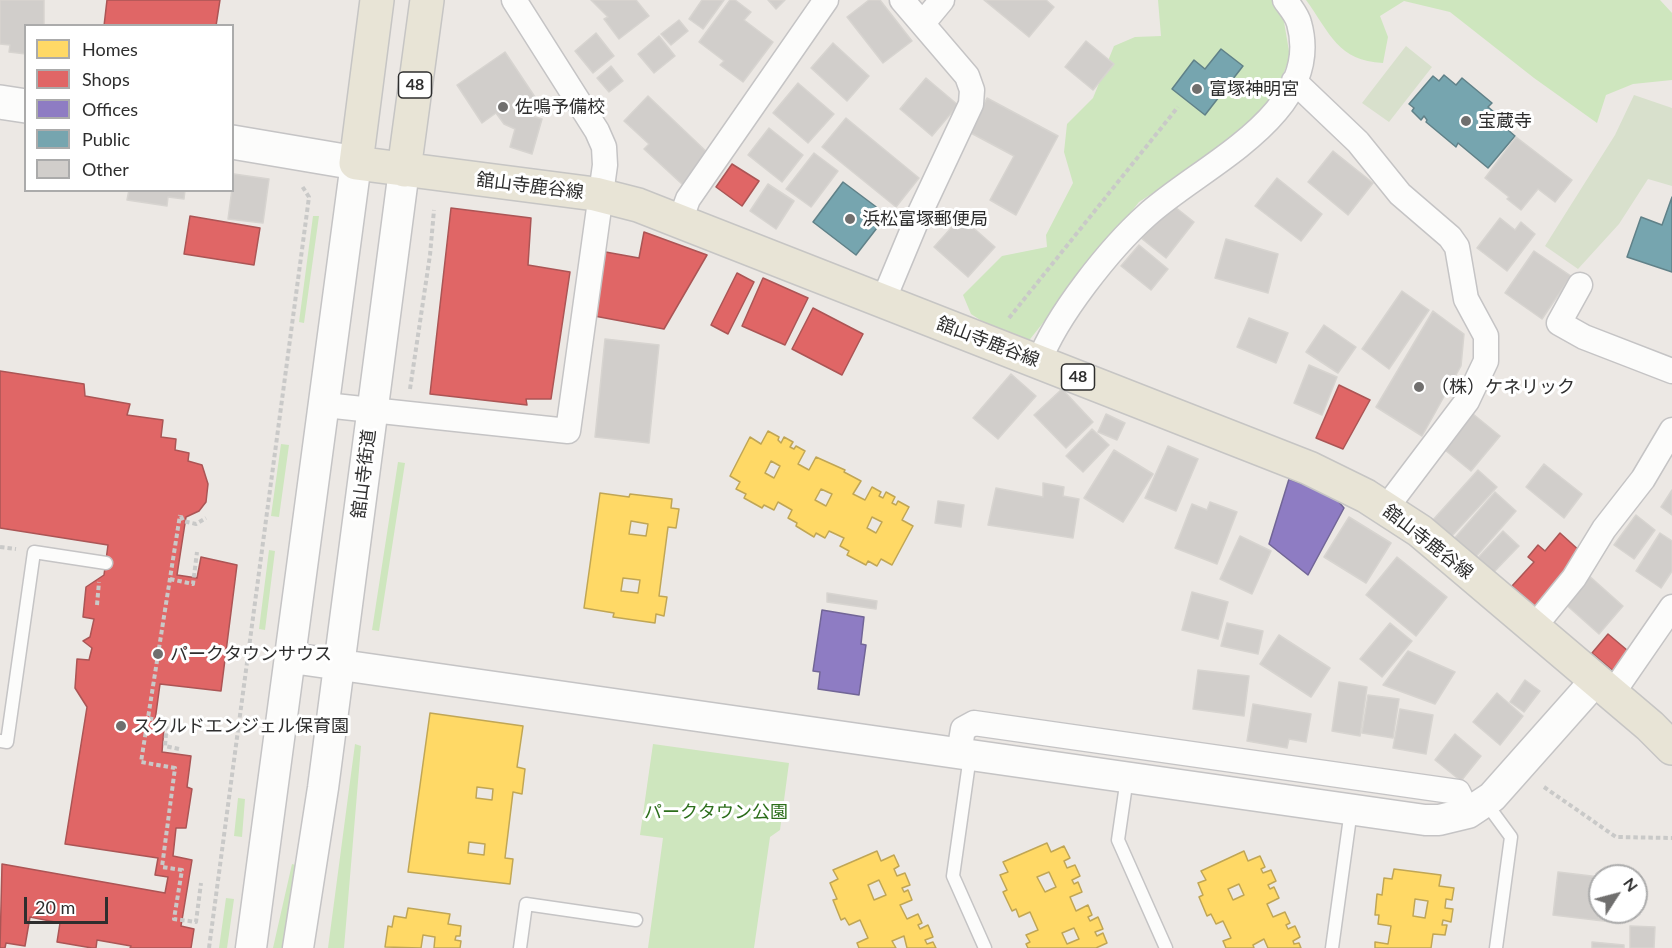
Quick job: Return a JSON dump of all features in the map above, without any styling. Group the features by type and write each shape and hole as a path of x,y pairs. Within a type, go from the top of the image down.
{"main road":[{"path":"234,142 356,163 377,0"},
{"name":"舘山寺街道","path":"404,170 426,0"},
{"path":"0,102 24,106"},
{"name":"舘山寺鹿谷線","path":"356,163 601,195 638,205 1309,468 1386,508 1420,531 1604,687 1672,748"}],"street":[{"path":"325,405 568,431 605,165 600,139 514,0"},
{"path":"680,221 688,199 826,0"},
{"path":"883,301 918,217 971,104 972,90 967,76 902,0"},
{"path":"923,23 942,0"},
{"path":"1039,362 1046,344 1077,297 1128,234 1161,202 1257,133 1274,115 1294,81 1304,47 1299,21 1285,0"},
{"path":"1294,81 1353,137 1400,195 1450,237 1457,247 1466,299 1486,336 1485,360 1467,400 1386,508"},
{"path":"251,948 292,658 356,163"},
{"name":"舘山寺街道","path":"298,948 339,664 404,170"},
{"path":"1580,285 1559,323 1584,337 1672,371"},
{"path":"1534,627 1574,578 1611,520 1647,474 1672,429"},
{"path":"292,658 1351,810 1439,820 1476,808 1604,687 1672,608"},
{"path":"965,754 963,729 974,723 1458,792 1476,808"}],"lane":[{"path":"0,741 7,742 34,552 106,563"},
{"path":"965,754 953,876 985,948"},
{"path":"1127,777 1118,840 1166,948"},
{"path":"1476,808 1511,837 1496,948"},
{"path":"1332,948 1351,810"},
{"path":"520,948 526,904 636,920"}],"path":[{"path":"995,345 1003,326 1178,107"},
{"path":"209,948 309,197 298,179"},
{"path":"407,414 430,255 434,210"},
{"path":"201,883 196,922 174,919 182,870 162,867 175,768 141,762 180,515 183,521 196,524 206,518"},
{"path":"170,579 193,584 197,552"},
{"path":"97,605 99,579"},
{"path":"148,718 167,722 165,746 179,748"},
{"path":"1544,787 1616,837 1672,838"}],"green space":[{"path":"1158,0 1273,0 1282,10 1290,57 1272,102 1230,143 1139,202 1023,348 971,314 963,295 1002,256 1047,247 1046,235 1073,183 1064,152 1067,124 1093,98 1114,46 1135,37 1161,36"},
{"path":"1306,0 1660,0 1672,13 1672,80 1633,84 1606,95 1597,123 1534,78 1450,12 1404,1 1380,16 1388,37 1383,63 1355,57 1345,51 1329,34"},
{"path":"1406,46 1432,67 1389,122 1362,103"},
{"path":"1634,95 1672,108 1672,186 1648,179 1619,224 1578,269 1545,246 1615,135"},
{"path":"313,216 319,216 304,323 299,322"},
{"path":"281,444 289,445 279,517 271,516"},
{"path":"398,462 405,463 379,631 372,630"},
{"path":"269,550 275,551 265,630 259,629"},
{"path":"355,744 361,746 344,948 328,948"},
{"name":"パークタウン公園","path":"653,744 789,763 780,830 770,837 754,948 648,948 663,838 640,835"},
{"path":"238,798 245,799 242,837 234,836"},
{"path":"292,864 299,866 282,948 273,948"},
{"path":"226,898 234,899 227,948 219,948"}],"building: Homes":[{"path":"768,431 779,437 778,440 781,443 784,437 793,442 790,447 794,449 796,446 805,451 798,464 809,470 816,457 845,470 844,472 861,481 853,494 865,500 872,487 881,492 879,496 883,498 886,492 895,497 892,503 896,505 898,501 909,507 902,520 913,526 892,565 881,559 877,566 868,561 866,565 847,555 849,551 840,546 844,538 829,531 825,538 816,533 814,537 796,526 797,523 788,518 792,510 778,502 774,510 764,505 762,508 744,498 746,494 736,489 740,482 730,476 750,437 761,444","holes":["771,461 780,466 774,478 765,473","821,489 832,494 826,506 815,500","872,517 882,522 876,533 867,528"]},
{"path":"600,493 672,499 671,508 679,509 676,528 668,527 659,596 667,597 664,616 656,614 655,623 613,617 614,613 584,608","holes":["631,521 648,524 646,536 629,534","623,578 640,580 638,593 621,591"]},
{"path":"430,713 523,726 517,767 525,769 522,794 513,792 505,858 513,859 510,884 408,872","holes":["477,787 493,789 492,800 476,798","469,842 485,844 484,855 468,853"]},
{"path":"1047,843 1051,852 1064,846 1070,858 1064,861 1067,868 1075,865 1080,876 1072,880 1074,884 1078,882 1082,892 1070,897 1076,911 1088,905 1092,915 1088,917 1090,921 1098,917 1103,929 1095,932 1097,936 1103,933 1107,943 1096,948 1028,948 1026,944 1030,942 1026,935 1038,930 1030,912 1019,917 1016,909 1012,911 1003,892 1007,890 1000,875 1008,872 1003,862","holes":["1049,872 1056,887 1045,892 1037,877","1074,928 1079,939 1067,944 1062,933"]},
{"path":"877,851 881,861 894,855 899,866 894,869 897,876 905,873 910,885 902,888 904,892 908,890 912,900 900,905 907,919 918,914 922,923 918,925 920,929 928,925 933,937 925,940 927,944 933,942 936,948 907,948 904,936 892,941 896,948 859,948 857,943 868,938 860,920 849,925 845,918 841,920 833,900 837,899 830,883 838,879 833,870","holes":["879,880 886,895 874,900 868,885"]},
{"path":"1244,851 1248,861 1260,856 1265,867 1261,869 1263,873 1271,870 1276,881 1268,885 1270,889 1274,887 1279,898 1267,904 1273,917 1285,912 1290,923 1286,925 1288,929 1295,926 1300,937 1293,941 1294,944 1299,943 1301,948 1268,948 1264,939 1253,945 1254,948 1226,948 1223,941 1231,938 1223,921 1216,924 1211,914 1207,916 1199,897 1203,895 1198,883 1206,880 1201,871","holes":["1239,884 1244,895 1233,900 1228,889"]},
{"path":"1394,869 1441,875 1439,886 1454,888 1452,900 1446,899 1445,908 1453,909 1451,922 1443,920 1442,925 1447,925 1445,935 1433,934 1431,948 1375,948 1375,942 1388,944 1391,926 1378,924 1379,915 1375,915 1377,894 1382,895 1384,878 1392,879","holes":["1415,899 1428,901 1425,918 1413,916"]},
{"path":"408,908 450,914 448,924 461,926 460,936 456,936 455,940 461,941 460,948 434,948 435,937 423,935 421,948 385,947 388,926 392,927 394,916 406,918"}],"building: Shops":[{"path":"107,0 220,0 216,24 104,24"},
{"path":"732,164 759,181 742,206 716,187"},
{"path":"451,208 531,218 528,265 570,272 551,399 526,399 527,405 430,394"},
{"path":"190,216 260,228 254,265 184,254"},
{"path":"644,232 707,255 664,329 589,315 600,251 639,258"},
{"path":"737,273 754,282 728,334 711,325"},
{"path":"763,278 808,298 785,345 742,326"},
{"path":"813,308 863,334 842,375 792,349"},
{"name":"パークタウンサウス","path":"0,371 84,384 85,396 130,404 127,415 163,420 161,437 176,439 175,450 189,453 188,461 202,465 208,484 206,502 199,511 186,517 177,575 197,578 201,557 237,565 221,691 160,684 154,728 164,728 162,752 191,756 187,787 192,789 186,828 176,828 173,856 192,860 181,926 194,929 191,948 130,948 131,946 97,940 96,948 92,948 57,942 60,923 30,917 25,946 6,943 5,948 0,948 2,864 165,893 168,877 155,875 158,858 65,844 87,707 75,688 77,659 89,660 92,648 83,641 90,637 94,619 83,617 86,587 104,575 108,545 0,528"},
{"path":"1339,385 1370,400 1343,449 1316,438"},
{"path":"1560,533 1582,553 1536,607 1512,586 1534,562 1528,557 1538,545 1545,551"},
{"path":"1608,634 1634,656 1618,675 1592,653"}],"building: Offices":[{"path":"1289,479 1333,495 1344,508 1308,575 1269,544"},
{"path":"822,610 864,617 861,644 866,645 859,695 818,689 820,672 813,671"}],"building: Public":[{"path":"1221,49 1243,66 1205,115 1172,89 1194,60 1205,69"},
{"name":"宝蔵寺","path":"1444,75 1456,85 1462,78 1492,103 1488,107 1511,126 1508,130 1515,136 1488,168 1458,143 1456,147 1426,122 1424,116 1421,120 1412,111 1414,108 1409,104 1433,76 1439,81"},
{"name":"浜松富塚郵便局","path":"843,182 887,215 856,255 813,222"},
{"path":"1672,197 1672,272 1627,257 1641,217 1662,225"}],"building: Other":[{"path":"0,0 44,0 44,24 24,24 24,54 9,52 10,45 0,44"},
{"path":"591,0 636,0 649,16 619,39 604,19 608,17"},
{"path":"702,0 724,0 703,29 689,19"},
{"path":"730,0 735,0 751,12 744,20 773,42 743,82 720,65 724,61 699,42"},
{"path":"768,0 785,0 776,9"},
{"path":"869,0 880,0 912,41 883,63 847,17"},
{"path":"984,0 1046,0 1054,7 1029,37"},
{"path":"679,20 688,31 671,45 661,34"},
{"path":"596,33 614,56 593,73 575,51"},
{"path":"659,36 675,56 654,73 638,54"},
{"path":"1086,41 1114,64 1093,90 1065,67"},
{"path":"833,43 869,76 847,101 811,68"},
{"name":"佐鳴予備校","path":"505,52 537,100 532,116 542,119 532,154 510,147 515,129 504,124 496,113 482,123 457,85"},
{"path":"611,66 623,81 609,92 597,78"},
{"path":"926,78 958,105 932,136 900,109"},
{"path":"798,83 834,114 808,143 773,113"},
{"path":"648,96 711,156 683,185 644,149 649,144 624,121"},
{"path":"987,98 1058,136 1016,215 990,200 1014,156 969,132"},
{"path":"846,118 919,178 896,207 822,147"},
{"path":"769,128 803,155 782,182 748,155"},
{"path":"1516,137 1572,180 1555,202 1538,189 1521,210 1485,178"},
{"path":"1333,151 1373,183 1348,215 1308,182"},
{"path":"814,153 838,171 811,207 786,189"},
{"path":"234,174 269,179 263,223 228,219 232,192 234,192"},
{"path":"1277,178 1322,214 1301,241 1255,206"},
{"path":"768,184 794,201 776,229 750,211"},
{"path":"129,192 185,192 184,199 168,197 167,206 127,200"},
{"path":"1170,203 1194,222 1166,258 1141,238"},
{"path":"961,217 995,247 968,277 934,247"},
{"path":"1500,218 1515,230 1521,222 1535,234 1507,271 1477,248"},
{"path":"1226,239 1278,254 1268,293 1215,278"},
{"path":"1139,245 1168,269 1151,290 1121,266"},
{"path":"1534,251 1571,276 1542,319 1505,293"},
{"path":"1402,291 1429,310 1389,369 1362,349"},
{"name":"（株）ケネリック","path":"1433,311 1464,334 1461,366 1422,436 1376,407"},
{"path":"1249,318 1288,333 1276,363 1237,347"},
{"path":"1324,325 1356,347 1338,373 1306,352"},
{"path":"605,339 659,345 649,443 595,437"},
{"path":"1309,365 1337,377 1322,415 1294,403"},
{"path":"1011,374 1036,396 998,439 973,418"},
{"path":"1062,389 1093,422 1066,448 1034,415"},
{"path":"1106,414 1125,423 1117,440 1098,432"},
{"path":"1473,414 1500,436 1471,471 1445,450"},
{"path":"1092,429 1109,445 1083,472 1066,456"},
{"path":"1168,446 1198,459 1176,511 1145,498"},
{"path":"1114,450 1153,474 1123,522 1084,498"},
{"path":"1544,464 1582,494 1564,518 1526,487"},
{"path":"1478,470 1497,487 1450,538 1432,521"},
{"path":"1043,483 1064,487 1063,496 1079,499 1073,538 988,525 996,488 1043,497"},
{"path":"1672,490 1672,515 1661,507"},
{"path":"1495,492 1516,511 1474,559 1453,540"},
{"path":"938,501 964,505 961,527 935,523"},
{"path":"1210,502 1237,512 1217,564 1175,548 1192,504 1207,510"},
{"path":"1636,515 1655,530 1634,559 1614,545"},
{"path":"1349,517 1391,543 1366,583 1324,557"},
{"path":"1503,531 1519,546 1491,575 1475,561"},
{"path":"1660,533 1672,541 1672,571 1661,588 1636,571"},
{"path":"1240,536 1271,551 1252,594 1220,579"},
{"path":"1397,557 1447,597 1416,636 1366,595"},
{"path":"1587,574 1623,606 1599,634 1563,602"},
{"path":"1192,592 1228,602 1218,639 1182,630"},
{"path":"827,593 877,601 876,609 827,602"},
{"path":"1227,623 1263,631 1258,654 1221,646"},
{"path":"1390,623 1412,641 1382,677 1360,659"},
{"path":"1279,635 1330,668 1311,697 1260,664"},
{"path":"1408,651 1455,672 1435,704 1383,685"},
{"path":"1198,670 1249,676 1244,716 1193,709"},
{"path":"1525,680 1540,691 1524,712 1510,702"},
{"path":"1339,682 1367,687 1360,736 1332,731"},
{"path":"1497,693 1523,716 1500,745 1473,722"},
{"path":"1368,695 1399,699 1393,738 1362,733"},
{"path":"1253,704 1311,714 1306,742 1289,739 1287,748 1247,741"},
{"path":"1400,709 1433,715 1426,754 1393,748"},
{"path":"1455,734 1481,756 1461,781 1435,760"},
{"path":"1558,872 1588,876 1588,919 1553,915"},
{"path":"1630,926 1655,927 1654,948 1630,948"},
{"path":"1592,942 1624,945 1624,948 1592,948"}],"place":[{"name":"富塚神明宮","path":"1197,89"},
{"name":"佐鳴予備校","path":"503,107"},
{"name":"宝蔵寺","path":"1466,121"},
{"name":"浜松富塚郵便局","path":"850,219"},
{"name":"（株）ケネリック","path":"1419,387"},
{"name":"パークタウンサウス","path":"158,654"},
{"name":"スクルドエンジェル保育園","path":"121,726"}]}
